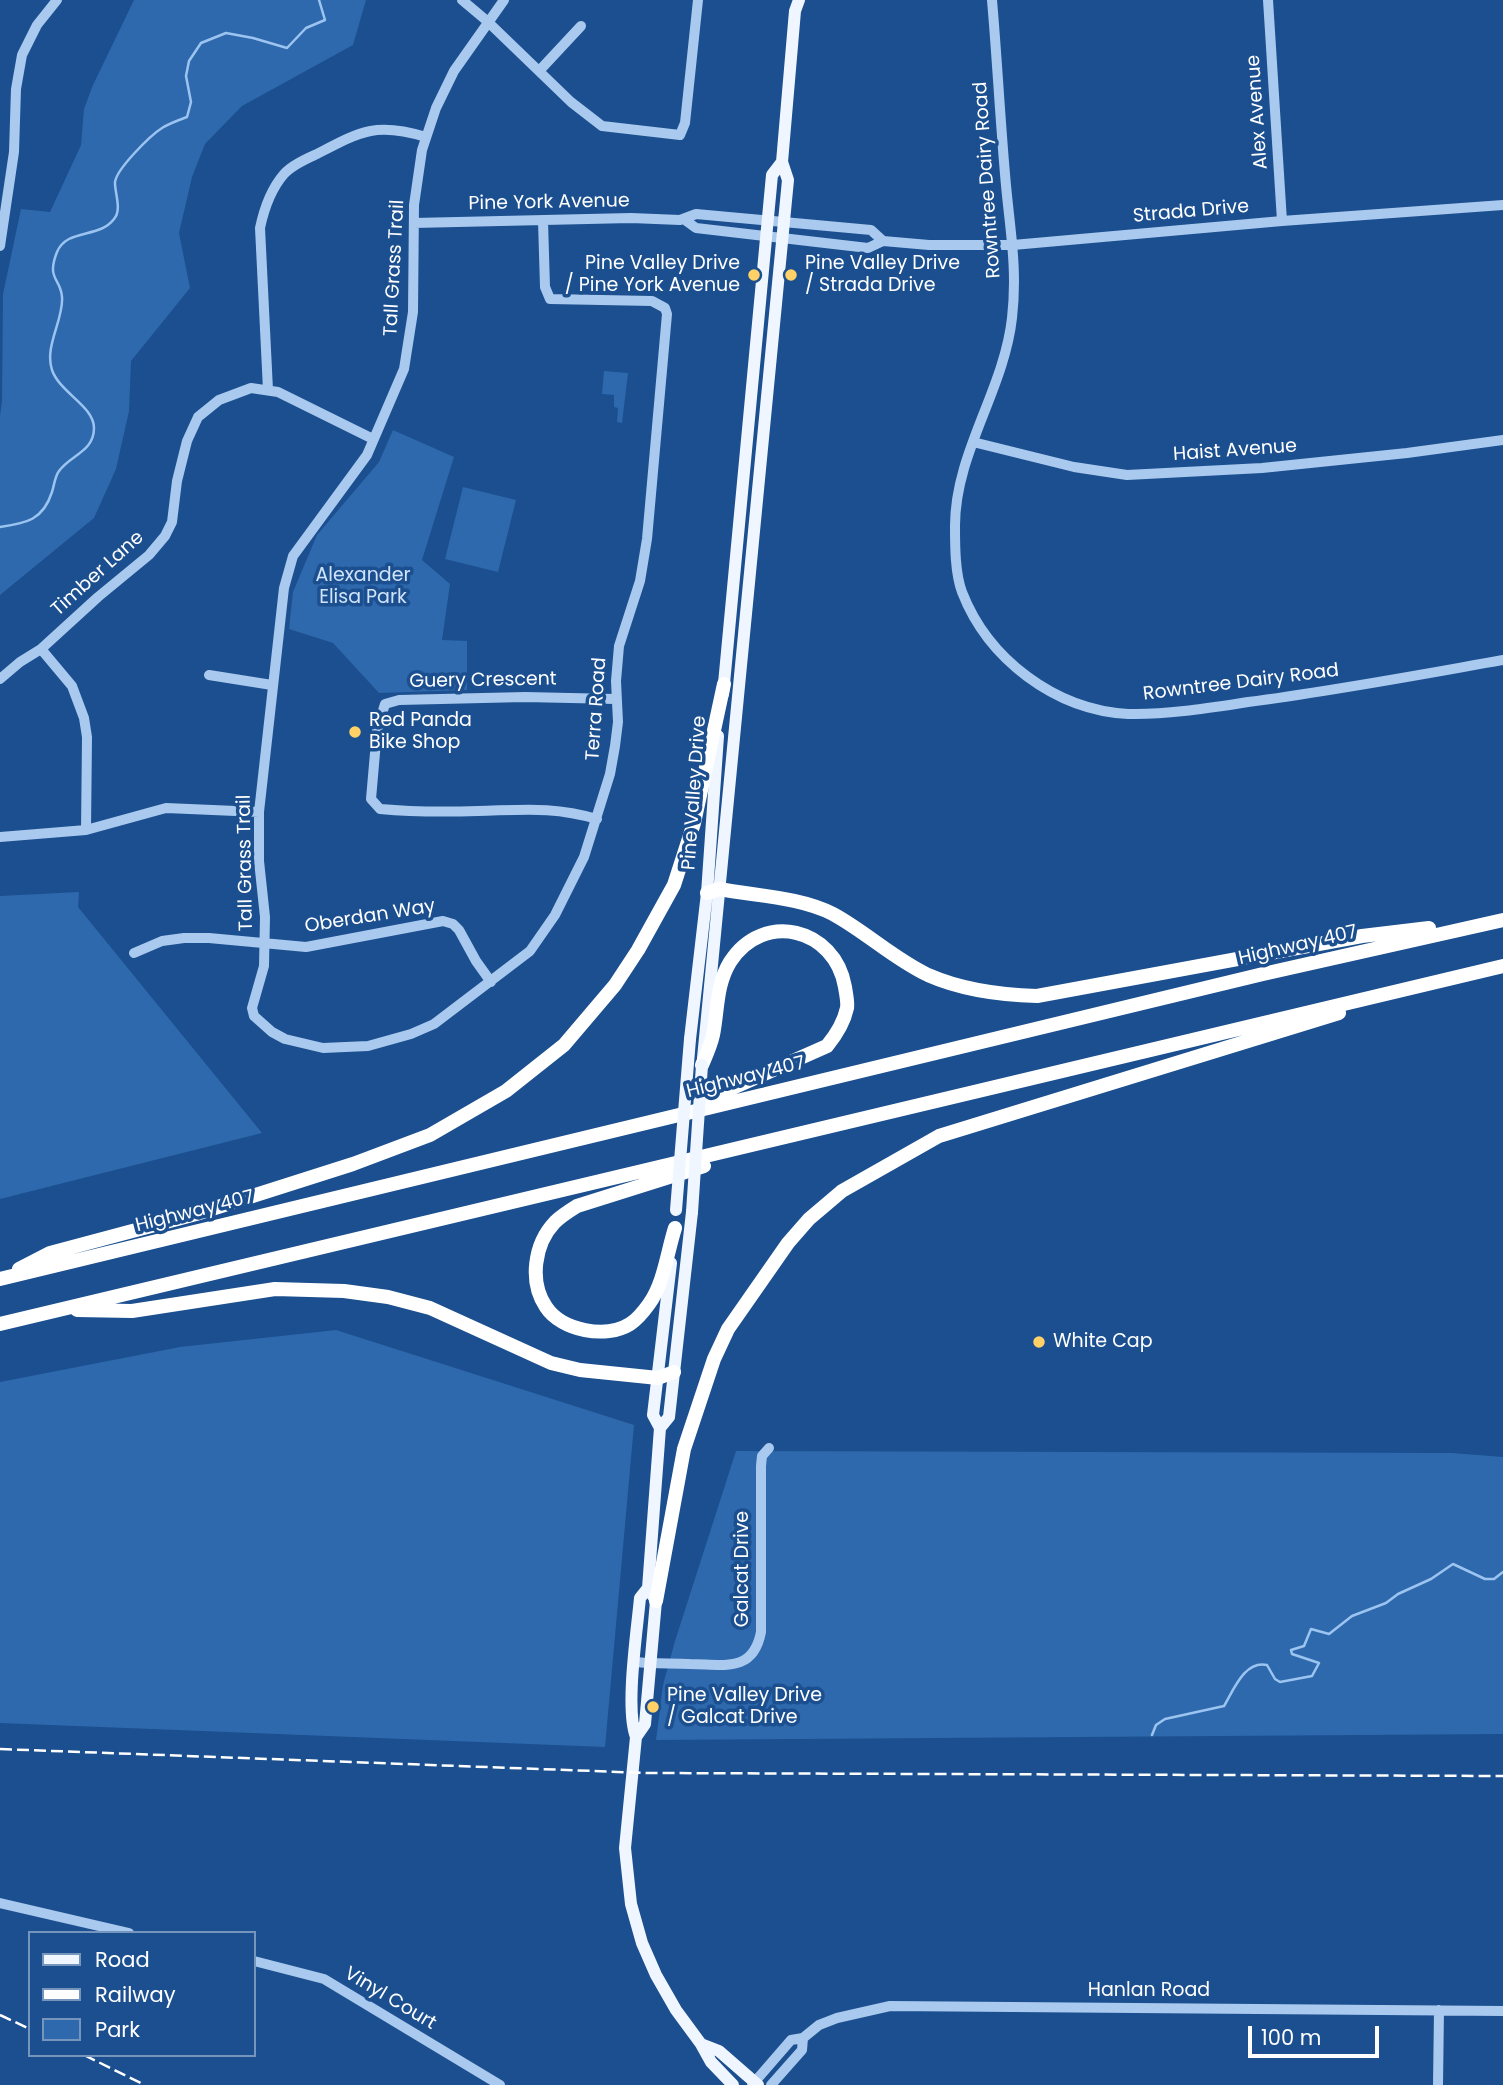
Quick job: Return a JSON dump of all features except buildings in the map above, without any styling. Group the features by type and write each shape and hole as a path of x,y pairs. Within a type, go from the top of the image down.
{"highway":[{"path":"0,1279 50,1253 196,1214 353,1164 430,1135 506,1091 564,1045 615,985 674,885 694,823 724,684"},
{"path":"713,891 804,904 832,914 927,974 958,985 1004,995 1037,996 1362,936 1503,919"},
{"name":"Highway 407","path":"0,1279 1323,959 1503,919"},
{"path":"666,1117 827,1046 838,1032 847,1008 842,972 833,957 803,934 771,932 752,939 739,950 722,978 702,1065"},
{"path":"0,1324 1503,967"},
{"path":"656,1601 684,1449 714,1359 728,1329 788,1243 809,1219 842,1191 939,1136 1301,1026 1427,983"},
{"path":"675,1228 658,1287 644,1311 628,1325 611,1331 583,1329 563,1322 547,1308 537,1286 536,1262 546,1234 561,1216 577,1206 692,1171 767,1143"},
{"path":"54,1310 132,1311 275,1289 344,1291 388,1297 430,1308 551,1363 580,1370 658,1378 674,1371"}],"main road":[{"name":"Pine Valley Drive","path":"733,2085 710,2062 656,1975 642,1943 631,1904 625,1848 636,1737 631,1724 640,1598 648,1588 660,1428 653,1415 675,1228 690,1039 713,891 784,222 788,180 782,162 795,4"},
{"name":"Pine Valley Drive","path":"707,1042 716,758 765,237 772,175 782,162"},
{"name":"Pine Valley Drive","path":"660,1428 669,1417 692,1212 702,1065"},
{"path":"648,1588 656,1601"},
{"name":"Pine Valley Drive","path":"636,1737 645,1724 656,1601"},
{"name":"Pine Valley Drive","path":"701,2044 719,2051 755,2084"}],"street":[{"path":"0,246 14,152 19,72 29,39 57,0"},
{"path":"462,0 540,70 571,102 602,126 680,135 687,111 698,0"},
{"name":"Tall Grass Trail","path":"264,944 265,904 259,861 259,812 281,601 293,556 328,505 359,468 398,384 409,349 413,312 414,223 420,160 426,137 436,108 454,71 504,0"},
{"name":"Rowntree Dairy Road","path":"992,0 1005,177 1016,265 1010,339 985,413 972,442 955,508 961,588 975,619 990,640 1026,677 1048,691 1091,708 1128,714 1195,709 1317,693 1503,660"},
{"name":"Alex Avenue","path":"1268,0 1282,221"},
{"path":"540,70 581,26"},
{"path":"268,390 260,228 265,208 275,188 285,173 302,161 365,131 393,128 426,137"},
{"name":"Strada Drive","path":"765,237 868,248 883,241 929,246 1013,245 1503,205"},
{"name":"Pine York Avenue","path":"414,223 631,218 685,220 696,214 784,222"},
{"name":"Pine York Avenue","path":"685,220 696,228 765,237"},
{"name":"Terra Road","path":"264,944 264,965 252,1008 254,1016 272,1032 285,1039 323,1048 368,1046 411,1034 434,1024 530,951 555,915 584,857 611,774 618,722 615,699 619,646 639,581 647,539 667,314 665,308 652,301 550,299 545,286 543,221"},
{"name":"Strada Drive","path":"784,222 871,230 883,241"},
{"name":"Timber Lane","path":"0,680 20,662 41,649 149,555 164,536 172,522 177,481 187,441 198,417 210,406 230,394 251,388 268,390 288,397 373,439"},
{"name":"Haist Avenue","path":"972,442 1073,467 1128,475 1262,468 1503,440"},
{"path":"41,649 72,686 84,718 87,737 86,830"},
{"path":"209,675 272,685"},
{"name":"Guery Crescent","path":"597,819 573,812 544,809 441,813 380,809 371,799 377,730 385,704 398,700 525,697 615,699"},
{"path":"0,837 86,830 166,808 259,812"},
{"name":"Oberdan Way","path":"134,953 162,941 184,938 306,947 443,921 453,924 459,930 475,961 491,982"},
{"name":"Galcat Drive","path":"635,1662 732,1665 746,1658 757,1645 761,1632 761,1460 769,1448"},
{"path":"0,1903 120,1931"},
{"name":"Vinyl Court","path":"256,1962 324,1979 500,2085"},
{"name":"Hanlan Road","path":"755,2084 791,2040 803,2038 819,2025 837,2018 890,2006 1503,2011"},
{"path":"1438,2085 1439,2010"},
{"name":"Hanlan Road","path":"771,2085 802,2050 803,2038"}],"green space":[{"path":"134,0 366,0 353,45 242,106 205,144 192,177 179,233 190,288 131,361 129,411 116,469 94,518 0,595 3,294 21,209 50,212 81,145 84,109 93,85"},
{"path":"604,371 628,373 622,423 617,422 618,408 614,407 614,395 602,394"},
{"name":"Alexander Elisa Park","path":"393,430 454,457 422,560 450,584 442,640 467,641 467,690 379,693 333,643 289,629 293,592 317,535 379,462"},
{"path":"463,487 516,500 498,572 445,559"},
{"path":"79,892 78,907 262,1133 0,1199 0,896"},
{"path":"336,1330 634,1425 605,1747 0,1723 0,1382 180,1347"},
{"path":"736,1451 1452,1453 1503,1457 1503,1734 656,1740 663,1685 675,1641"}],"waterway":[{"path":"0,527 26,522 39,514 48,501 59,471 86,448 93,436 93,420 89,413 62,386 50,361 62,305 61,291 53,274 57,252 68,240 100,229 114,219 118,207 115,183 121,170 134,153 157,132 187,117 191,102 186,76 189,61 201,43 226,33 287,48 306,28 325,20 319,0"},
{"path":"1152,1735 1156,1725 1165,1719 1224,1706 1241,1677 1252,1667 1267,1665 1275,1679 1280,1682 1312,1676 1319,1663 1292,1654 1291,1650 1304,1646 1311,1629 1329,1634 1352,1616 1386,1603 1453,1564 1485,1579 1494,1579 1503,1572"}],"railway":[{"path":"0,1749 647,1773 1503,1776"},
{"path":"0,2015 28,2028"},
{"path":"88,2057 145,2085"}],"place":[{"name":"Pine Valley Drive / Pine York Avenue","path":"754,275"},
{"name":"Pine Valley Drive / Strada Drive","path":"791,275"},
{"name":"Red Panda Bike Shop","path":"355,732"},
{"name":"White Cap","path":"1039,1342"},
{"name":"Pine Valley Drive / Galcat Drive","path":"653,1707"}]}
